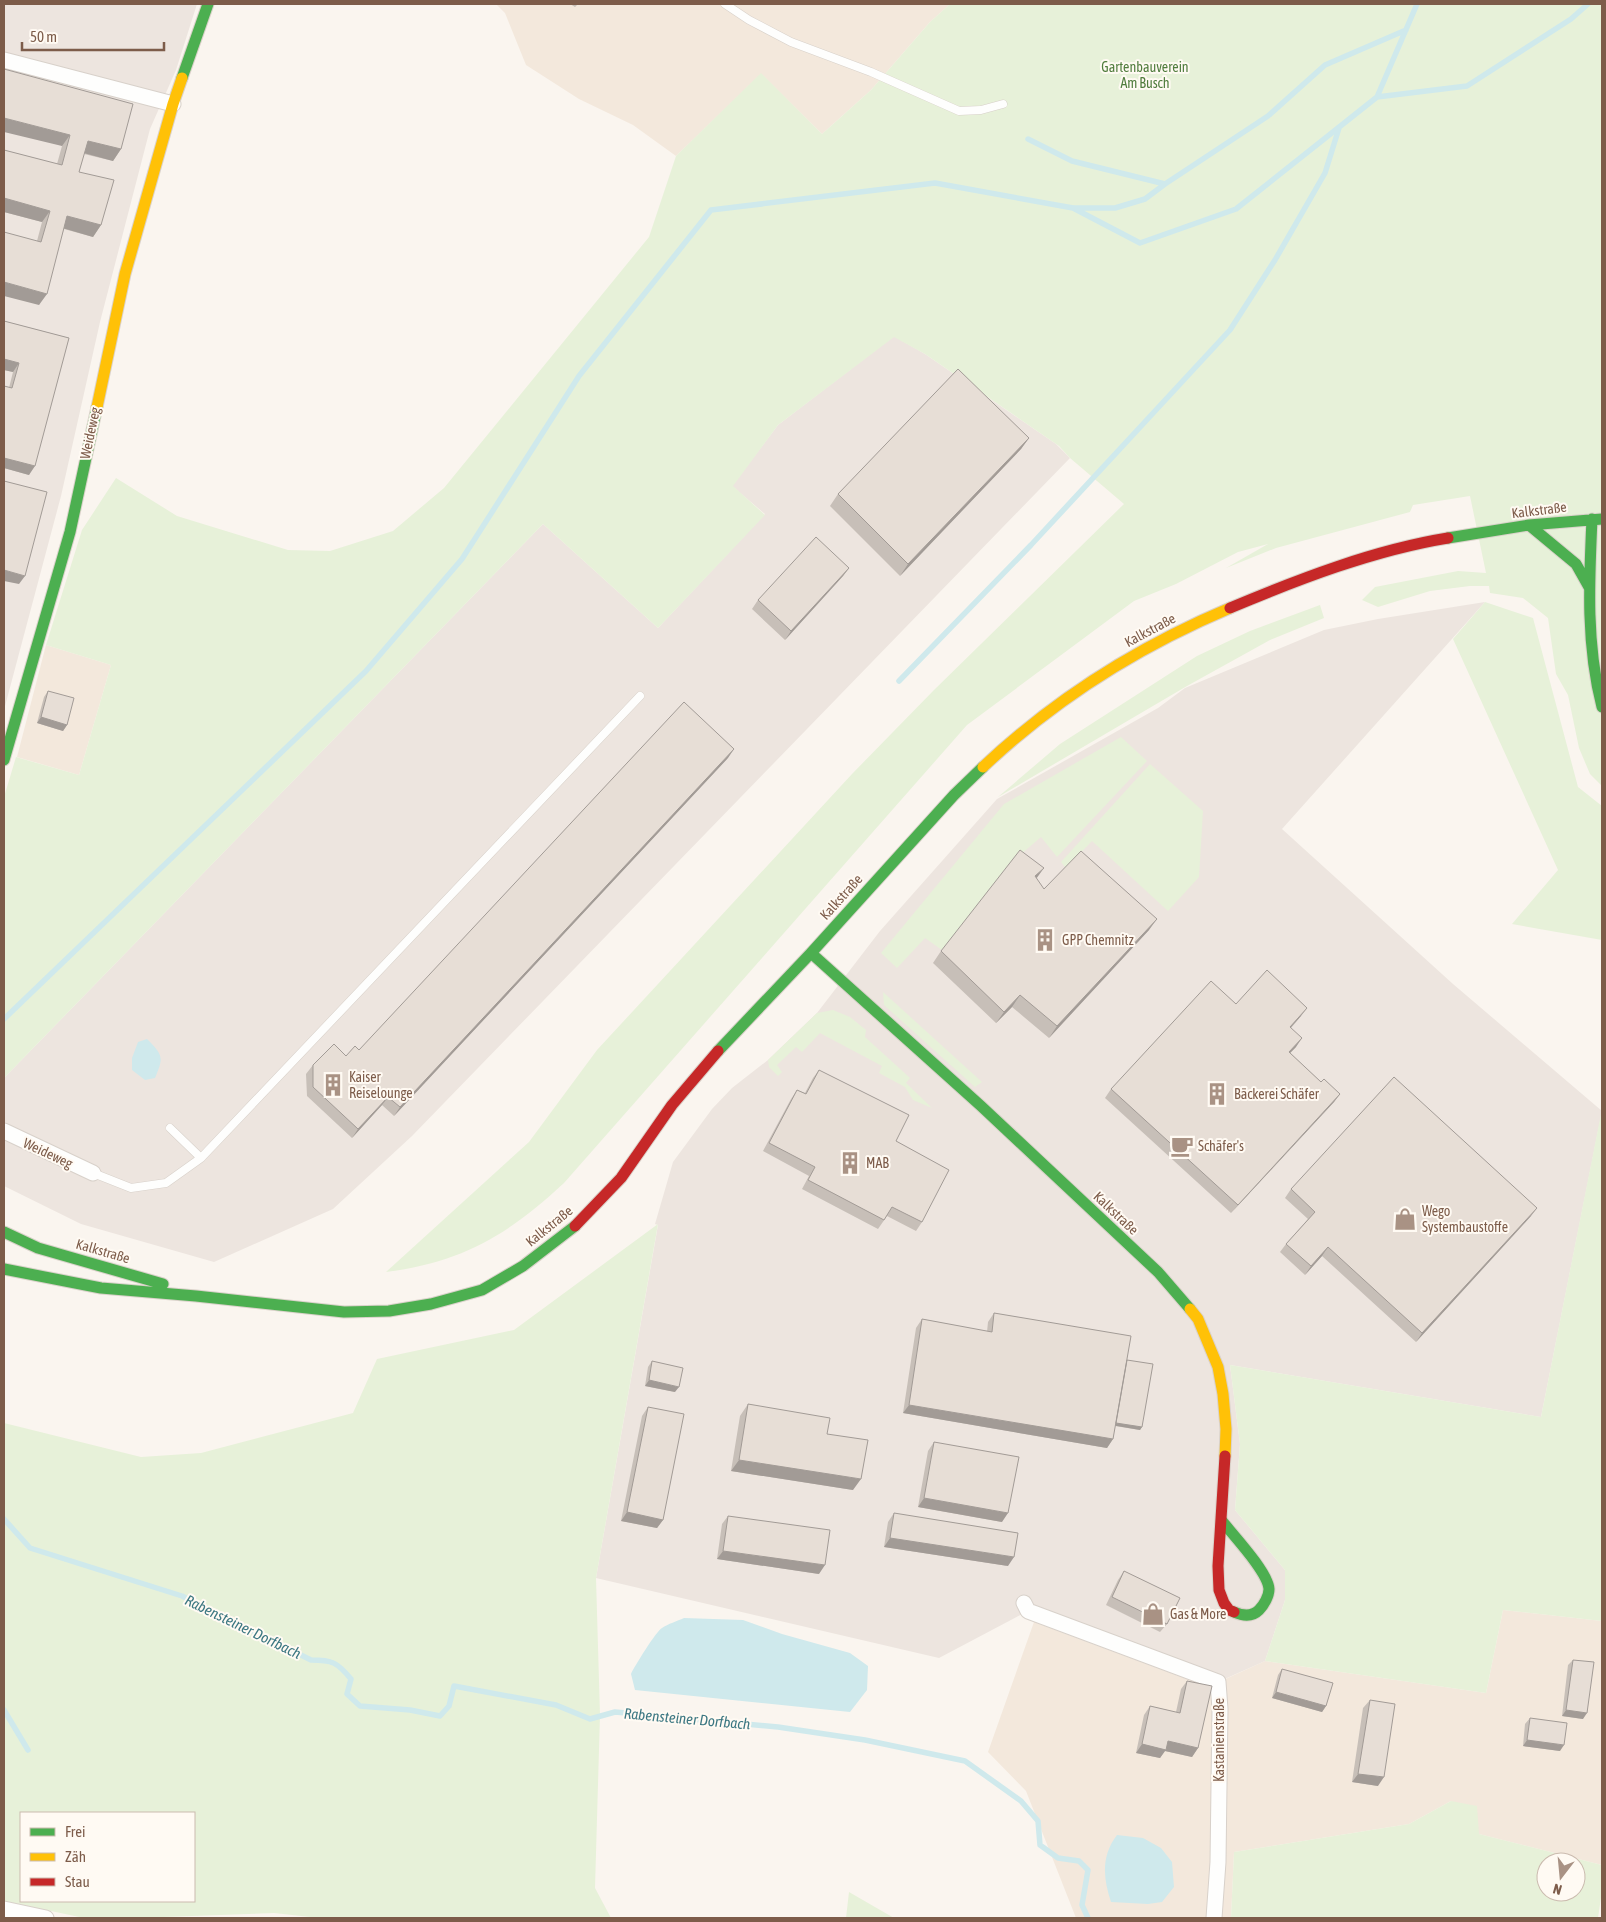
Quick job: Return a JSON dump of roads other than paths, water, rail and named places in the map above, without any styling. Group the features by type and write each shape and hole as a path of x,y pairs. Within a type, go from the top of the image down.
{"main road":[{"name":"Weideweg","path":"4,760 70,532 125,274 173,104 208,4"},
{"name":"Kalkstraße","path":"4,1270 101,1288 344,1312 389,1311 431,1304 482,1290 524,1266 578,1224 621,1178 672,1105 722,1046 811,952 954,795 1010,742 1068,698 1138,653 1217,612 1297,580 1419,543 1529,525 1597,519"},
{"path":"1597,519 1589,587 1594,670 1596,688 1602,707"},
{"path":"1529,525 1576,564 1589,587"},
{"name":"Kalkstraße","path":"811,952 981,1106 1158,1272 1198,1319 1218,1367 1223,1394 1226,1429 1218,1566 1219,1590 1229,1610 1242,1616 1256,1613 1263,1606 1269,1591 1268,1584 1264,1574 1222,1521"},
{"name":"Kalkstraße","path":"4,1232 38,1248 161,1283 196,1296"}],"street":[{"path":"4,60 173,104"},
{"name":"Weideweg","path":"4,1132 93,1173"},
{"name":"Kastanienstraße","path":"1024,1603 1028,1611 1218,1682 1220,1708 1218,1862 1214,1918"},
{"path":"4,1909 46,1918"}],"lane":[{"path":"725,4 749,20 791,42 871,72 959,111 981,110 1003,104"},
{"path":"93,1173 131,1188 166,1183 201,1158 640,696"},
{"path":"170,1128 201,1158"}],"water":[{"path":"147,1039 159,1053 161,1061 155,1078 145,1080 132,1070 132,1058 138,1042"},
{"path":"684,1618 743,1620 782,1634 850,1653 868,1666 867,1690 850,1712 635,1690 631,1674 659,1630"},
{"path":"1117,1835 1143,1838 1161,1848 1172,1862 1174,1887 1162,1902 1148,1904 1111,1902 1106,1884 1105,1867 1108,1851"}],"waterway":[{"path":"4,1019 366,671 462,559 579,376 711,210 935,183 1073,208 1140,243 1236,209 1377,97 1417,4"},
{"path":"1377,97 1467,86 1571,19 1588,4"},
{"path":"1074,208 1115,208 1145,199 1268,116 1325,65 1406,30"},
{"path":"899,681 1031,545 1230,330 1275,260 1325,173 1339,128"},
{"path":"1028,139 1072,161 1165,184"},
{"name":"Rabensteiner Dorfbach","path":"4,1519 30,1548 182,1596 311,1660 334,1663 351,1679 347,1694 360,1706 410,1710 440,1716 449,1706 454,1686 556,1705 590,1719 615,1712 778,1727 865,1740 965,1761 1021,1801 1038,1821 1040,1845 1058,1858 1079,1861 1088,1870 1082,1905 1088,1918"},
{"path":"4,1710 28,1750"}],"place":[{"name":"GPP Chemnitz","path":"1045,940"},
{"name":"Kaiser Reiselounge","path":"333,1085"},
{"name":"Bäckerei Schäfer","path":"1217,1094"},
{"name":"Schäfer's","path":"1182,1146"},
{"name":"MAB","path":"850,1163"},
{"name":"Wego Systembaustoffe","path":"1405,1219"},
{"name":"Gas & More","path":"1153,1614"}],"park label":[{"name":"Gartenbauverein Am Busch","path":"1145,76"}]}
